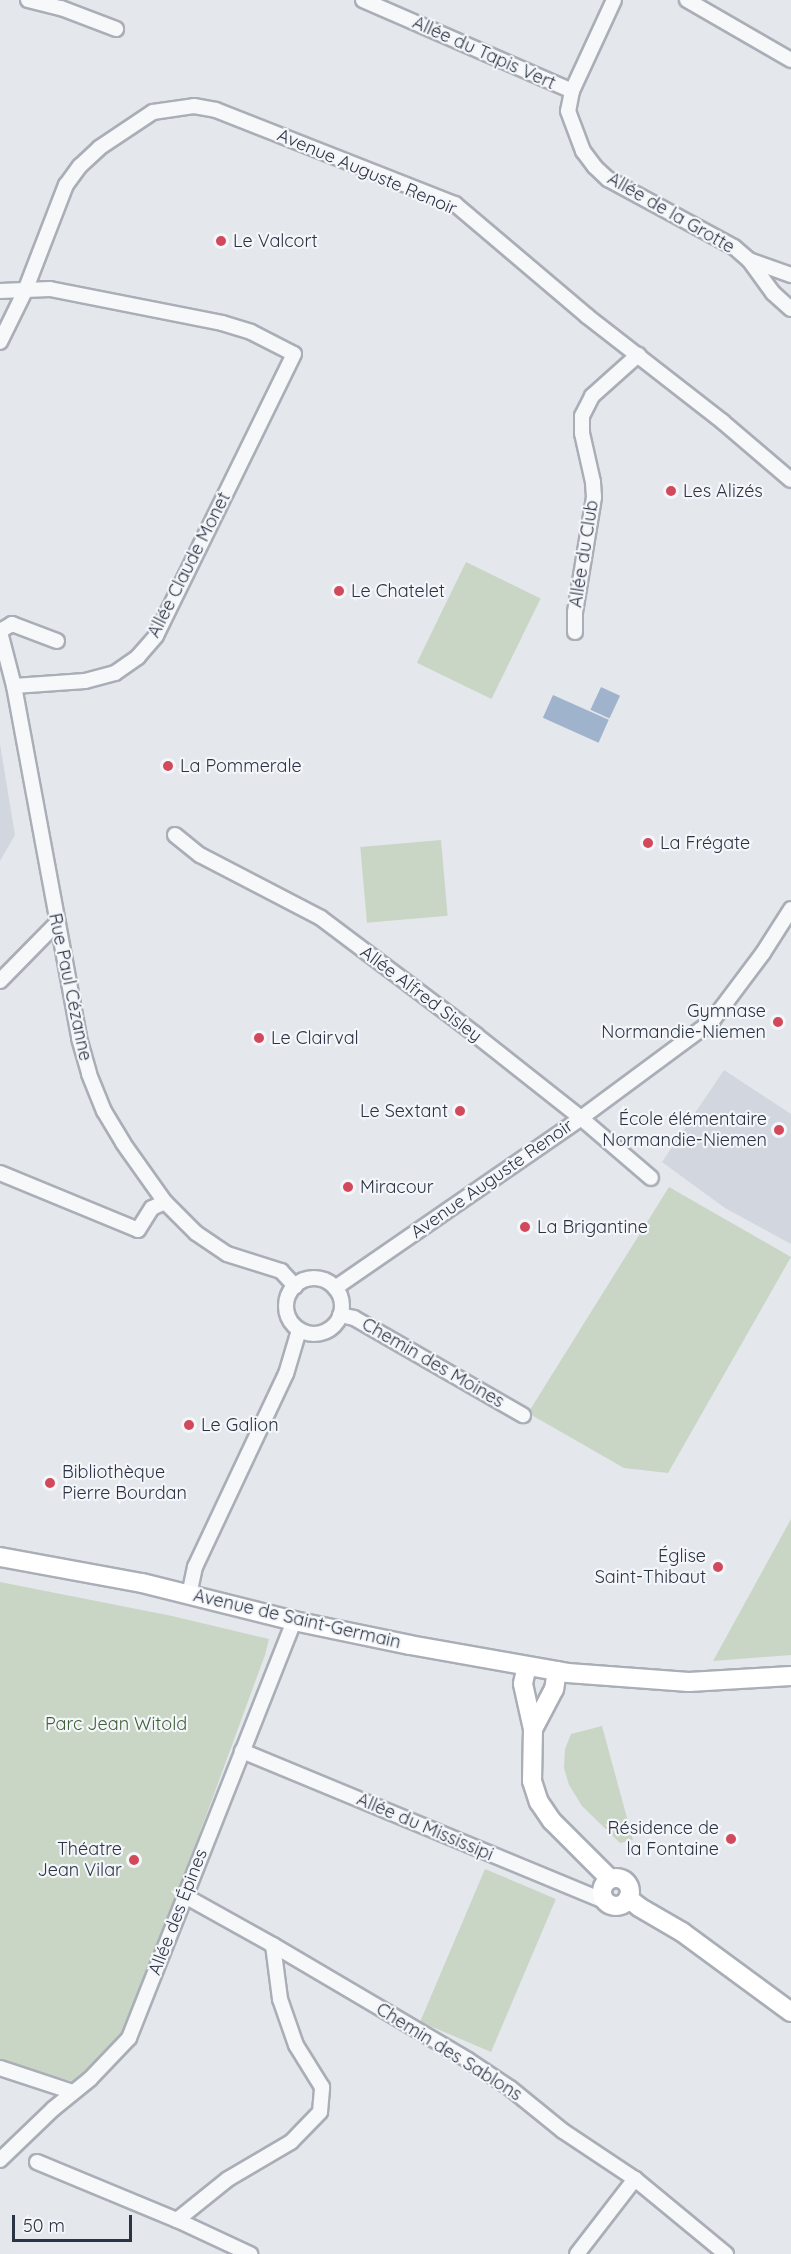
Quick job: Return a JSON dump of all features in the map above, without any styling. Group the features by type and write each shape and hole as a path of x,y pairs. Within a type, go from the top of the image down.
{"main road":[{"name":"Avenue de Saint-Germain","path":"0,1557 142,1583 294,1621 557,1671 595,1676 689,1682 791,1676"},
{"path":"527,1666 524,1684 533,1729 532,1781 539,1802 552,1821 610,1879"},
{"path":"533,1729 554,1689 557,1671"},
{"path":"618,1878 626,1882 630,1890 628,1898 618,1905 607,1902 602,1890 610,1879 618,1878"},
{"path":"628,1898 682,1932 791,2012"}],"street":[{"path":"28,0 61,8 116,29"},
{"name":"Allée du Tapis Vert","path":"363,0 572,91"},
{"path":"572,91 614,0"},
{"path":"687,0 791,60"},
{"name":"Allée de la Grotte","path":"572,91 568,111 574,131 595,167 608,179 734,248 749,260 791,275"},
{"name":"Avenue Auguste Renoir","path":"0,342 25,291 66,185 80,166 99,148 153,112 194,106 216,110 455,204 791,480"},
{"path":"749,260 773,293 791,309"},
{"name":"Allée Claude Monet","path":"14,686 85,681 115,673 138,657 156,636 294,354 251,332 222,324 68,292 50,289 25,291"},
{"path":"0,291 25,291"},
{"name":"Allée du Club","path":"575,632 575,612 594,497 582,433 582,416 592,396 638,355"},
{"path":"0,632 12,624 57,640"},
{"name":"Rue Paul Cézanne","path":"0,632 14,686 56,924 79,1038 89,1074 104,1111 123,1143 165,1202 196,1233 227,1254 281,1272 295,1286"},
{"name":"Allée Alfred Sisley","path":"175,835 200,855 321,918 581,1118 651,1178"},
{"name":"Avenue Auguste Renoir","path":"335,1288 581,1118 712,1021 763,953 791,909"},
{"path":"0,981 56,924"},
{"path":"2,1178 138,1230 152,1208 165,1202"},
{"path":"315,1279 335,1288 341,1301 340,1315 331,1329 315,1334 299,1330 293,1324 286,1309 290,1293 295,1286 315,1279"},
{"name":"Chemin des Moines","path":"340,1315 354,1318 523,1415"},
{"path":"189,1595 199,1559 286,1374 299,1330"},
{"name":"Allée des Épines","path":"0,2160 7,2150 90,2079 129,2038 294,1621"},
{"name":"Allée du Mississipi","path":"242,1751 607,1902"},
{"name":"Chemin des Sablons","path":"185,1896 468,2060 510,2088 563,2131 635,2179 726,2254"},
{"path":"177,2220 228,2179 291,2142 320,2112 322,2087 296,2045 280,1999 273,1945"},
{"path":"0,2068 73,2092"},
{"path":"37,2162 177,2220 250,2254"},
{"path":"577,2254 635,2179"}],"shaded area":[{"path":"0,744 15,835 0,861"},
{"path":"724,1070 791,1114 791,1244 725,1208 662,1162"}],"green space":[{"path":"466,562 541,598 492,699 417,663"},
{"path":"441,840 448,916 367,923 360,847"},
{"path":"669,1187 791,1257 668,1473 624,1468 528,1413"},
{"path":"791,1519 791,1655 713,1661"},
{"name":"Parc Jean Witold","path":"0,1582 172,1616 269,1639 126,2034 79,2083 0,2062"},
{"path":"602,1726 633,1840 620,1843 582,1806 569,1785 564,1768 565,1749 571,1734"},
{"path":"485,1869 556,1899 491,2052 420,2022"}],"water":[{"path":"601,687 620,696 609,719 590,710"},
{"path":"553,695 609,720 599,743 543,718"}],"place":[{"name":"Le Valcort","path":"221,241"},
{"name":"Les Alizés","path":"671,491"},
{"name":"Le Chatelet","path":"339,591"},
{"name":"La Pommerale","path":"168,766"},
{"name":"La Frégate","path":"648,843"},
{"name":"Gymnase Normandie-Niemen","path":"778,1022"},
{"name":"Le Clairval","path":"259,1038"},
{"name":"Le Sextant","path":"460,1111"},
{"name":"École élémentaire Normandie-Niemen","path":"779,1130"},
{"name":"Miracour","path":"348,1187"},
{"name":"La Brigantine","path":"525,1227"},
{"name":"Le Galion","path":"189,1425"},
{"name":"Bibliothèque Pierre Bourdan","path":"50,1483"},
{"name":"Église Saint-Thibaut","path":"718,1567"},
{"name":"Résidence de la Fontaine","path":"731,1839"},
{"name":"Théatre Jean Vilar","path":"134,1860"}]}
